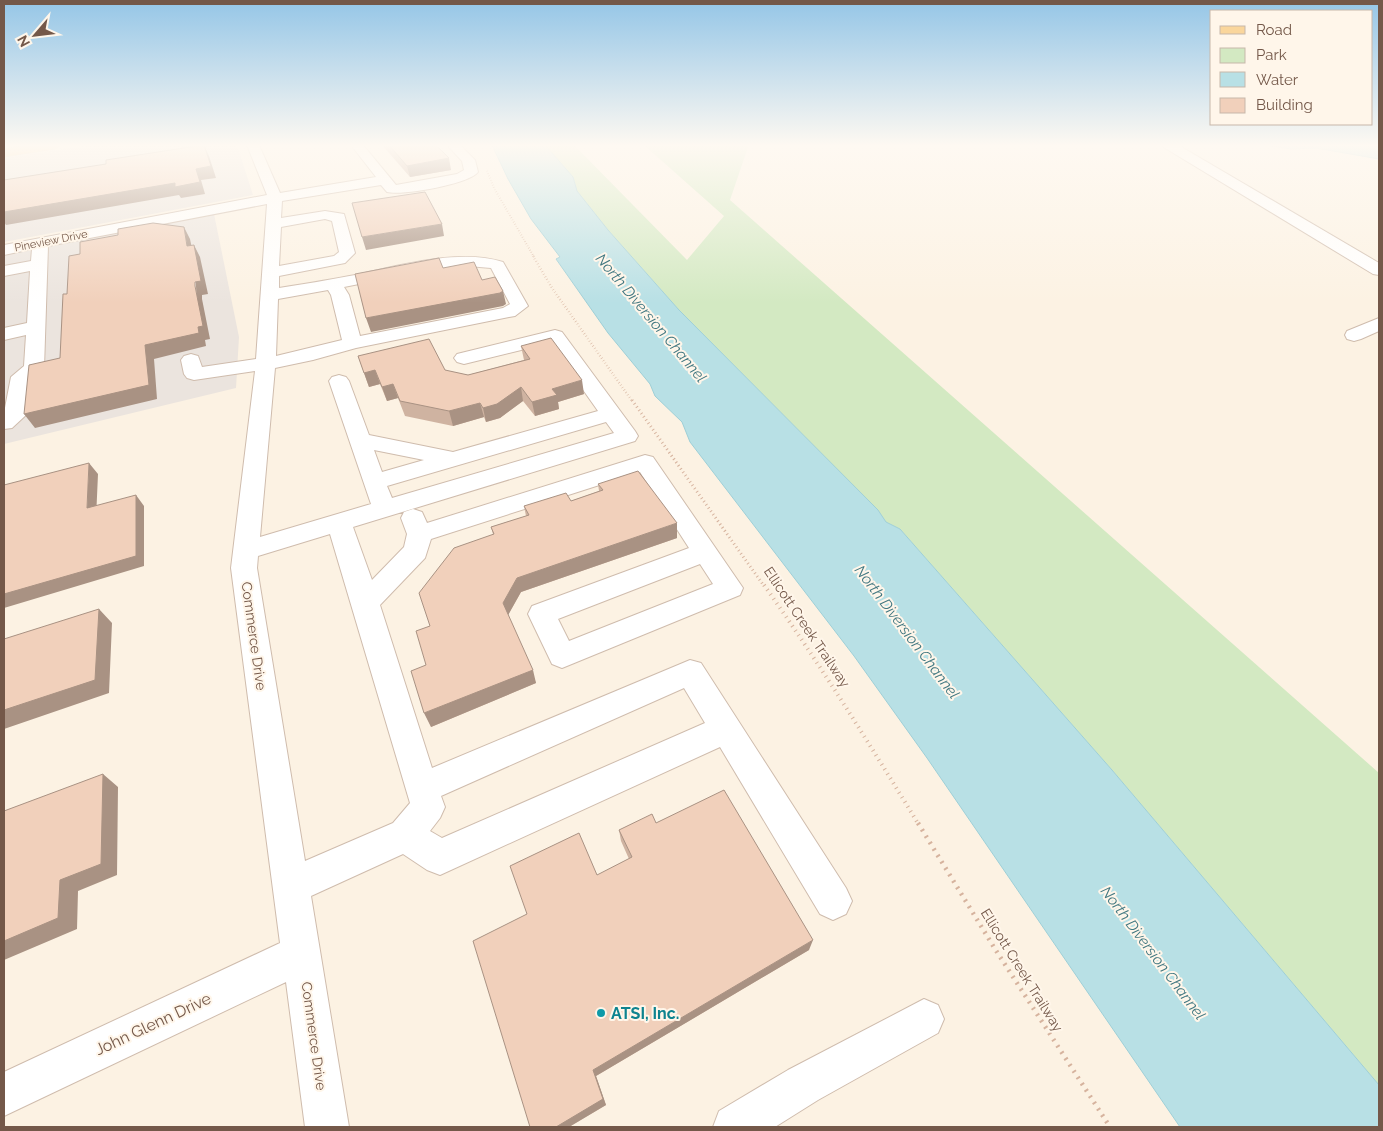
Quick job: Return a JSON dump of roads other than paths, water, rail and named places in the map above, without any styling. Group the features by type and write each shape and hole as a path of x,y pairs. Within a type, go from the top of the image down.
{"street":[{"name":"Commerce Drive","path":"270,198 274,211 266,363 244,568 327,1127"},
{"path":"274,211 322,198"},
{"path":"1258,198 1379,270"},
{"path":"270,284 339,260 347,253 339,217 274,211"},
{"name":"Pineview Drive","path":"4,250 40,243 274,211"},
{"path":"4,423 15,415 21,377 34,368 40,243"},
{"path":"192,360 194,374 266,363 335,349 352,343 493,316 516,309 519,306 497,265 484,261 443,264 333,284 270,284"},
{"path":"4,271 39,264"},
{"path":"333,284 340,295 352,343"},
{"path":"1354,335 1379,322 1376,316 1379,315"},
{"path":"4,334 36,327"},
{"path":"464,358 555,336 627,436 730,588 562,656 542,614 704,552"},
{"path":"339,380 374,482 420,534"},
{"path":"374,482 611,414"},
{"path":"246,550 627,436"},
{"path":"359,440 455,459"},
{"path":"420,534 645,462"},
{"path":"291,886 405,835 428,807 366,603 339,522"},
{"path":"366,603 416,551 420,534"},
{"path":"422,788 690,672 833,901"},
{"path":"405,835 440,857 726,729"},
{"name":"John Glenn Drive","path":"4,1094 301,954"},
{"path":"735,1127 803,1085 924,1019"}],"water":[{"name":"North Diversion Channel","path":"519,198 582,198 608,230 679,310 878,510 886,522 900,529 1112,770 1379,1085 1379,1127 1180,1127 927,758 854,656 690,442 682,422 655,396 650,384 608,333 556,259 560,257 531,219"}],"place":[{"name":"ATSI, Inc.","path":"601,1013"}]}
